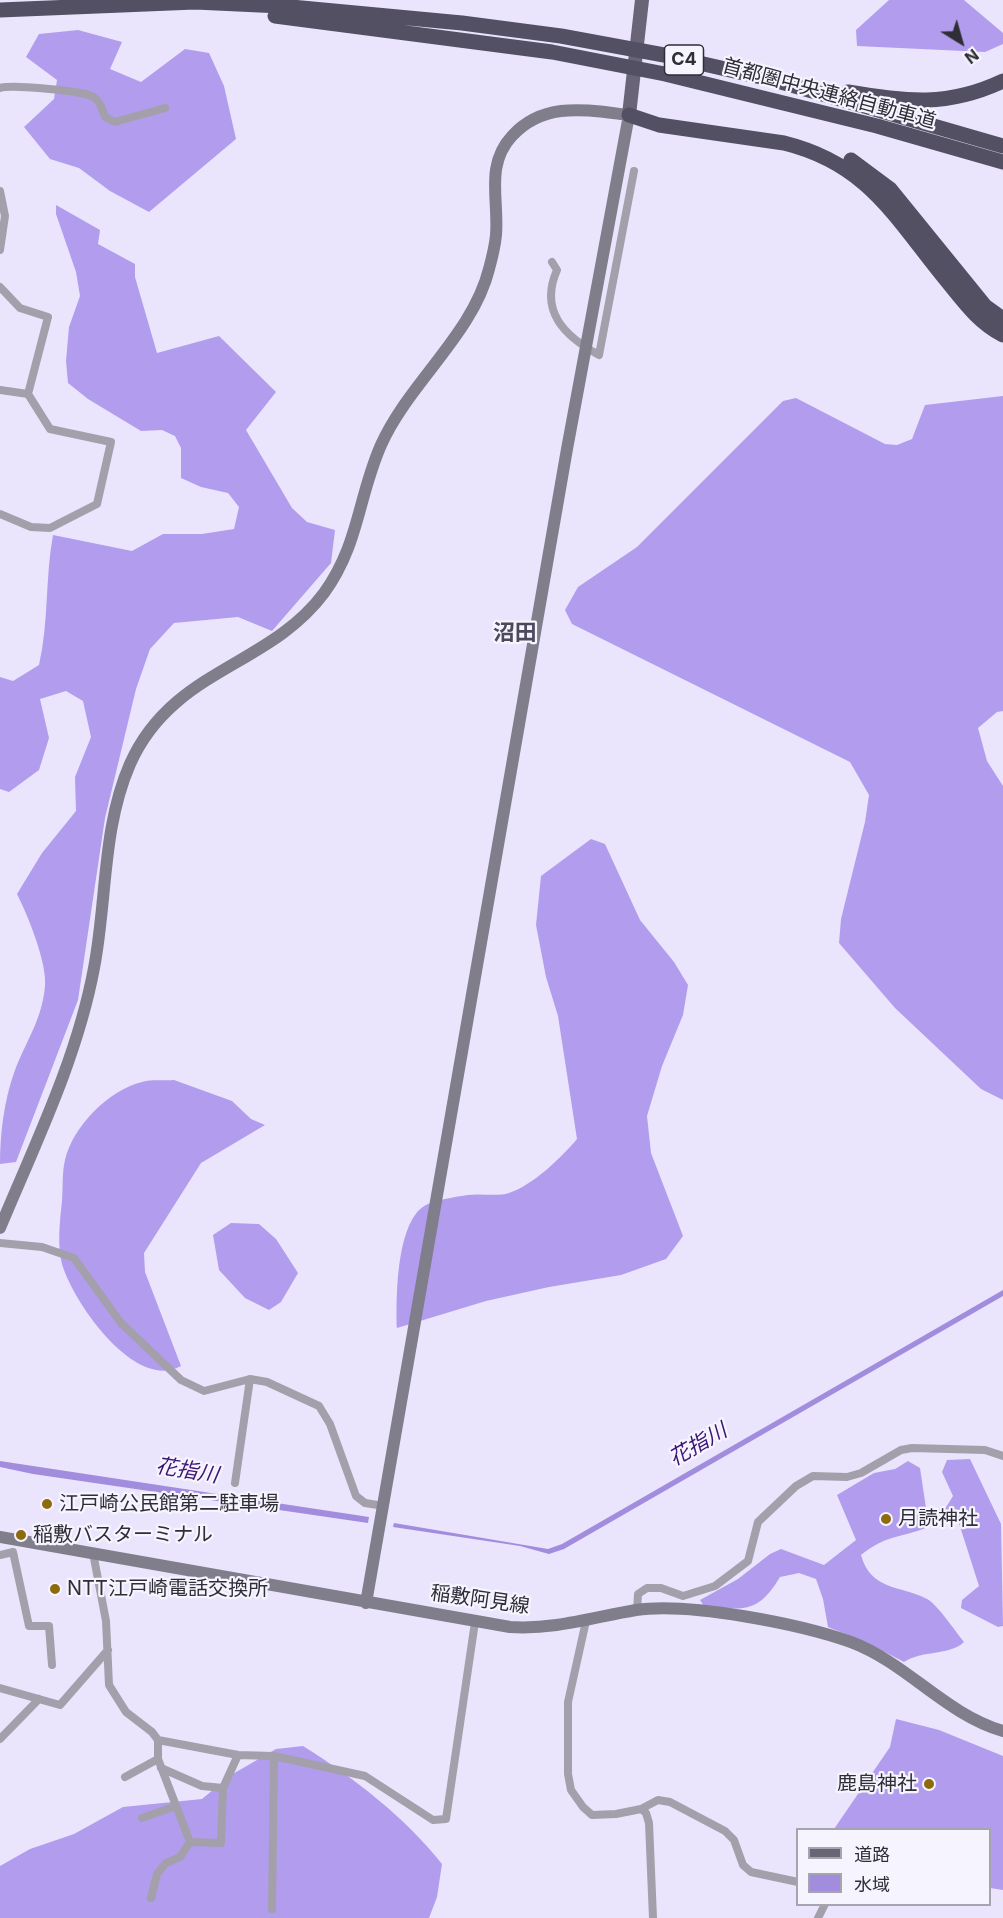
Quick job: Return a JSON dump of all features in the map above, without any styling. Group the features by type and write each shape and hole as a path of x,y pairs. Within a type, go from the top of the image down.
{"highway":[{"name":"首都圏中央連絡自動車道","path":"0,10 195,2 281,6 462,23 561,36 664,55 774,80 1003,146"},
{"name":"首都圏中央連絡自動車道","path":"72,7 279,16 552,52 763,96 1003,162"},
{"path":"774,80 912,102 954,99 1003,81"},
{"path":"628,115 659,125 818,149 840,159 874,189 954,278 983,316 1003,328"},
{"path":"939,145 1003,169"},
{"path":"954,278 1003,306"},
{"path":"954,278 1003,319"},
{"path":"954,278 982,321 1003,335"}],"main road":[{"path":"628,115 640,38 642,0"}],"street":[{"path":"0,88 25,86 91,95 100,104 105,117 115,122 165,108"},
{"path":"0,1228 61,1080 80,1025 94,967 116,804 132,760 159,718 176,701 292,625 309,611 338,570 355,532 369,477 382,442 471,311 485,281 496,236 494,174 504,145 525,124 551,112 575,109 628,115 366,1603"},
{"path":"552,261 556,270 549,294 550,303 569,336 599,355 634,171"},
{"path":"0,191 5,216 0,250"},
{"path":"0,287 20,308 48,317 28,394 50,429 111,442 97,504 50,528 31,527 0,514"},
{"path":"0,390 28,394"},
{"path":"0,1243 42,1247 74,1258 121,1323 181,1380 204,1391 250,1379 267,1382 319,1406 330,1424 356,1496 365,1503 384,1506"},
{"path":"235,1483 250,1379"},
{"path":"637,1610 638,1594 647,1588 661,1588 683,1596 715,1586 732,1576 748,1561 758,1522 796,1485 813,1476 847,1477 861,1473 901,1450 912,1448 986,1450 1003,1456"},
{"name":"稲敷阿見線","path":"0,1537 475,1622 526,1628 585,1621 637,1610 701,1611 816,1632 850,1642 901,1668 963,1715 1003,1731"},
{"path":"0,1555 13,1552 28,1626 49,1626 52,1665"},
{"path":"93,1552 104,1611 109,1685 126,1712 159,1740 238,1755 274,1756 365,1776 433,1820 446,1819 475,1622"},
{"path":"585,1621 568,1702 568,1774 572,1790 583,1808 592,1815 641,1809 658,1800 670,1802 725,1831 734,1840 743,1865 751,1872 796,1882"},
{"path":"0,1689 60,1705 108,1650"},
{"path":"0,1739 39,1699"},
{"path":"159,1740 158,1759 190,1842"},
{"path":"190,1842 221,1844 223,1788 238,1755"},
{"path":"273,1910 274,1756"},
{"path":"125,1777 158,1759"},
{"path":"161,1768 202,1786 223,1788"},
{"path":"142,1818 176,1806"},
{"path":"641,1809 646,1813 649,1823 653,1918"},
{"path":"152,1898 157,1874 166,1863 180,1857 190,1842"}],"shaded area":[{"path":"889,0 964,0 1003,33 1003,44 985,52 857,46 856,30"},
{"path":"78,30 122,42 110,69 141,82 185,49 209,53 224,86 236,139 149,212 110,191 79,168 50,159 24,127 54,99 57,80 26,57 39,34"},
{"path":"56,205 100,230 98,244 135,264 135,277 157,353 219,336 276,392 246,430 292,508 307,522 335,530 331,563 272,631 238,617 174,623 150,649 136,689 105,818 78,1000 16,1162 0,1164 5,1106 18,1062 37,1021 45,986 40,952 17,894 42,853 76,811 75,777 91,737 83,701 66,691 40,699 49,738 39,770 9,792 0,789 0,677 13,681 39,665 53,535 132,551 163,534 202,534 234,529 239,507 228,493 201,487 181,478 181,448 175,436 162,430 141,431 88,399 68,383 66,361 69,327 80,296 76,272 56,214"},
{"path":"1003,396 1003,711 997,712 978,728 987,761 1003,786 1003,1100 981,1089 895,1008 839,943 841,919 865,822 869,795 850,762 572,624 565,610 578,587 637,547 783,401 796,398 885,444 897,445 912,439 925,405"},
{"path":"591,839 605,844 640,920 674,962 688,985 683,1015 662,1066 647,1116 651,1153 683,1236 666,1259 621,1275 549,1287 486,1301 397,1328 400,1260 404,1241 417,1212 428,1204 443,1199 504,1194 518,1189 546,1170 577,1139 558,1016 546,977 536,925 541,876"},
{"path":"174,1080 232,1101 251,1119 265,1125 201,1163 144,1253 145,1272 181,1366 163,1371 145,1366 126,1355 92,1320 68,1280 62,1264 59,1232 65,1160 69,1147 84,1122 105,1101 130,1086 146,1081"},
{"path":"231,1223 259,1224 276,1239 298,1273 281,1302 269,1310 245,1298 219,1270 213,1235"},
{"path":"970,1459 1001,1524 1003,1626 998,1627 961,1608 962,1600 979,1586 957,1517 885,1540 861,1555 866,1567 879,1581 927,1599 936,1607 964,1642 951,1649 911,1658 904,1662 868,1643 828,1627 823,1599 816,1579 799,1573 780,1577 764,1598 748,1607 704,1606 700,1600 738,1579 770,1554 781,1549 824,1565 856,1540 837,1495 874,1473 895,1469 908,1461 920,1468 926,1508 945,1509 953,1496 942,1472 947,1460"},
{"path":"896,1719 939,1730 1003,1756 1003,1890 991,1888 991,1828 835,1828 890,1747"},
{"path":"303,1746 378,1799 412,1830 442,1864 437,1897 429,1918 0,1918 0,1866 30,1849 74,1834 123,1807 202,1799 231,1775 276,1749"}],"water":[{"name":"花指川","path":"1003,1290 1003,1296 564,1549 549,1554 520,1546 393,1527 394,1523 548,1549 562,1544"},
{"name":"花指川","path":"0,1461 369,1517 368,1523 33,1474 0,1467"}],"place":[{"name":"江戸崎公民館第二駐車場","path":"47,1504"},
{"name":"月読神社","path":"886,1519"},
{"name":"稲敷バスターミナル","path":"21,1535"},
{"name":"NTT江戸崎電話交換所","path":"55,1589"},
{"name":"鹿島神社","path":"929,1784"}],"district":[{"name":"沼田","path":"515,633"}]}
